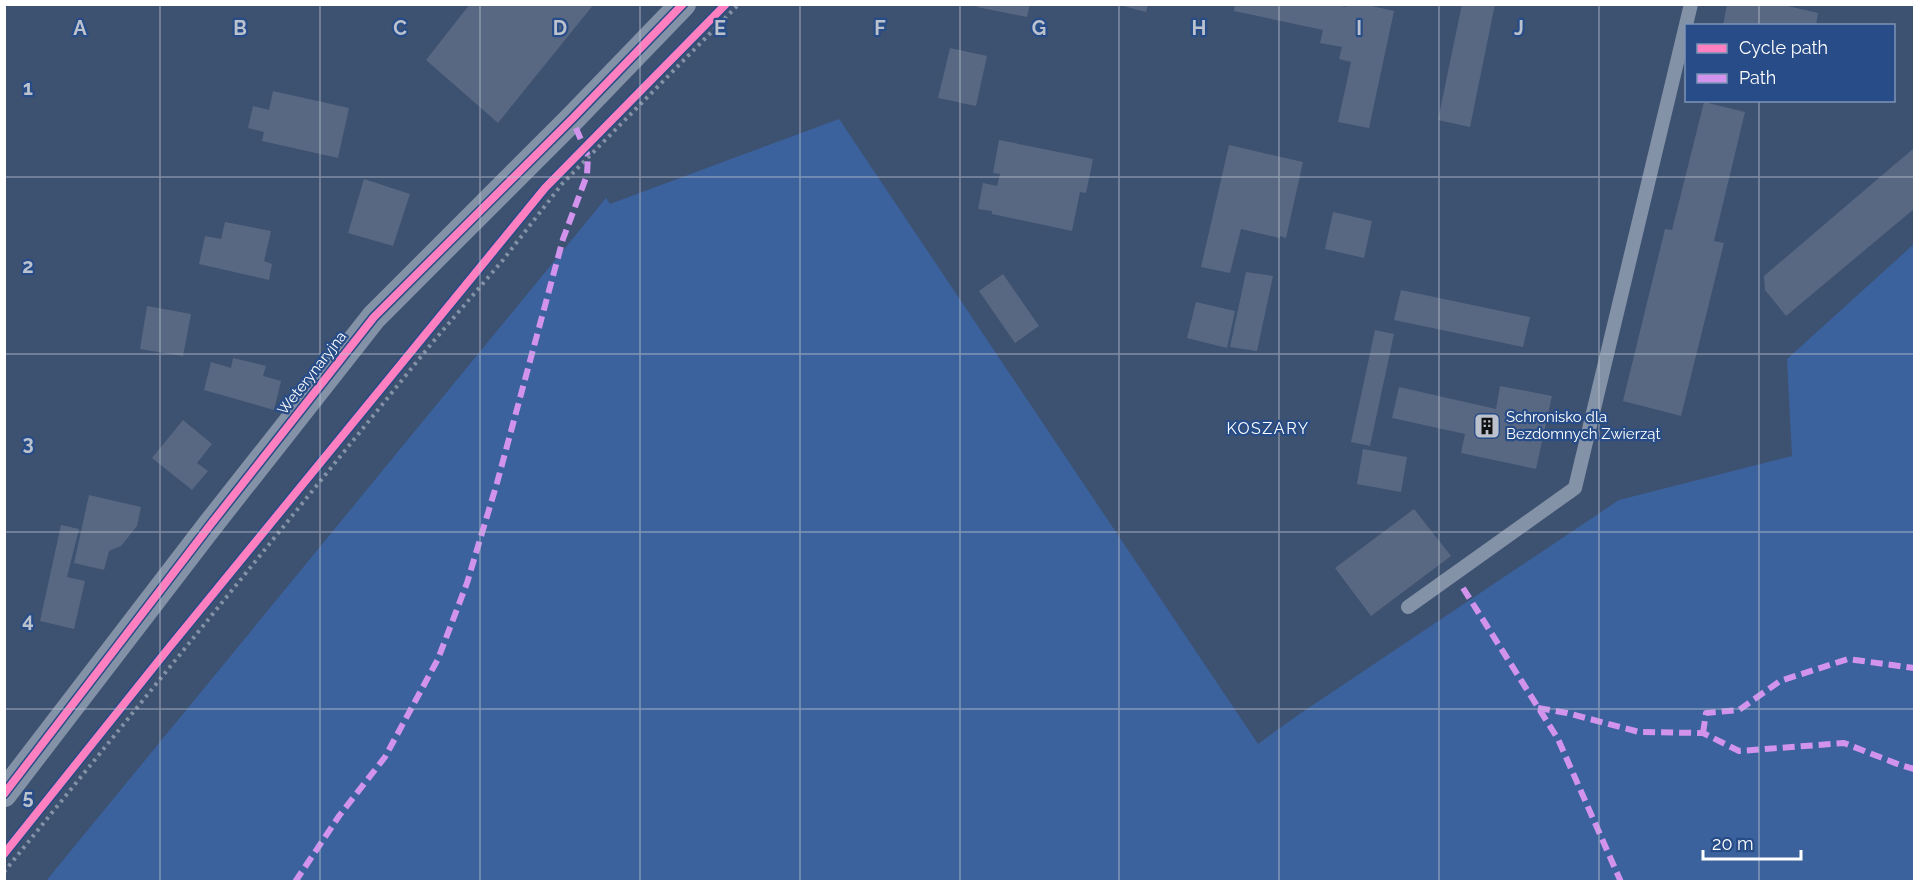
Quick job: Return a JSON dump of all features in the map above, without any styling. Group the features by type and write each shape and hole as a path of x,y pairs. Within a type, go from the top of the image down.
{"street":[{"name":"Weterynaryjna","path":"4,794 211,524 374,317 575,116 683,4"}],"lane":[{"path":"1686,24 1691,4"},
{"path":"1408,607 1575,488 1685,29"}],"path":[{"path":"703,28 726,4"},
{"path":"4,872 425,352 503,260 562,184 739,4"}],"shaded area":[{"path":"839,119 1258,744 1619,500 1792,456 1787,359 1914,244 1914,881 46,881 606,198 610,204"}],"building":[{"path":"470,4 594,4 498,123 426,60"},
{"path":"978,4 1030,4 1027,17 977,7"},
{"path":"1116,4 1148,4 1146,12"},
{"path":"1235,4 1333,4 1346,7 1347,4 1363,4 1394,11 1369,128 1338,122 1351,62 1339,59 1342,47 1320,43 1323,30 1234,11"},
{"path":"1462,4 1495,4 1470,127 1438,120"},
{"path":"1727,4 1779,4 1818,13 1816,24 1723,24"},
{"path":"950,48 987,56 976,106 938,98"},
{"path":"273,91 349,108 338,158 262,141 264,132 248,128 253,106 269,110"},
{"path":"1704,102 1745,112 1714,241 1724,243 1681,416 1623,401 1665,229 1672,230"},
{"path":"999,140 1093,159 1086,193 1080,192 1072,231 978,209 983,183 997,186 1000,174 993,173"},
{"path":"1229,145 1303,162 1286,238 1241,229 1230,273 1201,267"},
{"path":"1914,148 1914,209 1786,316 1765,290 1764,276"},
{"path":"364,179 410,194 393,246 348,233"},
{"path":"1333,212 1372,221 1364,258 1325,249"},
{"path":"225,222 271,231 264,261 272,264 269,280 199,264 205,236 221,239"},
{"path":"1246,272 1273,276 1257,351 1230,347"},
{"path":"1003,274 1039,326 1015,343 979,291"},
{"path":"1401,290 1530,317 1523,347 1394,320"},
{"path":"1196,302 1235,311 1227,348 1187,338"},
{"path":"147,306 191,314 183,356 140,349"},
{"path":"1375,330 1394,334 1370,446 1351,442"},
{"path":"233,358 266,366 263,376 281,381 274,410 204,390 211,362 231,368"},
{"name":"Schronisko dla Bezdomnych Zwierząt","path":"1500,386 1552,396 1536,469 1461,453 1465,434 1392,418 1399,387 1496,409"},
{"path":"183,420 212,444 197,463 208,471 192,490 152,458"},
{"path":"1363,449 1407,457 1401,492 1357,484"},
{"path":"89,495 141,507 137,526 121,546 109,551 104,570 74,563"},
{"path":"1414,509 1451,556 1371,616 1335,568"},
{"path":"61,525 79,529 67,577 85,581 74,629 40,621"}],"marked path":[{"path":"295,882 339,816 385,757 438,659 467,583 497,483 563,239 587,175 588,156 572,119"},
{"path":"1463,588 1558,739 1621,882"},
{"path":"1703,733 1706,713 1739,710 1780,681 1848,659 1914,668"},
{"path":"1538,708 1567,713 1639,732 1703,733 1739,751 1844,743 1914,769"}],"cycle path":[{"path":"4,794 211,524 374,317 572,119 683,4"},
{"path":"4,854 168,649 545,188 726,4"}],"place":[{"name":"Schronisko dla Bezdomnych Zwierząt","path":"1487,426"}],"district":[{"name":"KOSZARY","path":"1268,428"}]}
